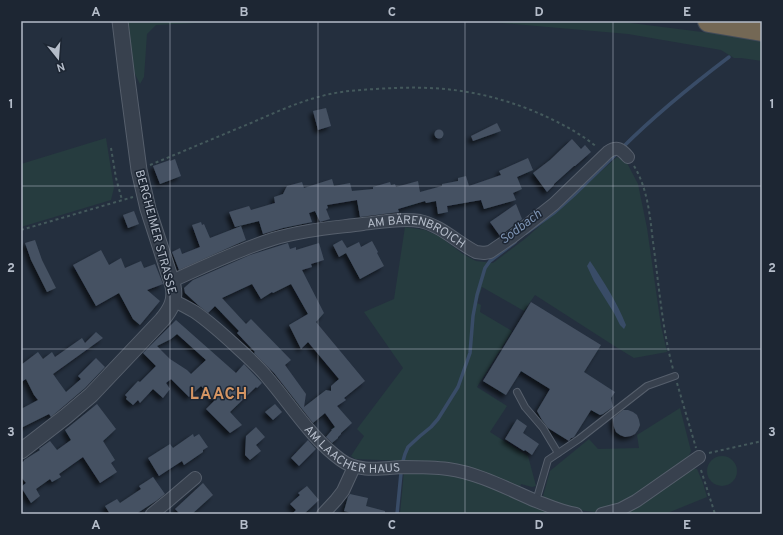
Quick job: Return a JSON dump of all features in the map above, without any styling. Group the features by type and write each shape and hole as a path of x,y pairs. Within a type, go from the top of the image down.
{"highway":[{"path":"709,21 762,30"}],"street":[{"name":"BERGHEIMER STRASSE","path":"21,452 69,414 97,389 162,320 170,310 174,301 172,281 144,194 139,170 120,21"},
{"name":"AM BÄRENBROICH","path":"172,281 244,249 273,239 306,231 382,222 411,220 425,223 433,226 476,252 488,252 512,237 546,210 612,149 617,149 623,152"},
{"name":"AM LAACHER HAUS","path":"174,301 207,321 256,365 320,441 342,461 349,465 368,468 431,468 456,470 536,500 558,510 576,514"},
{"path":"602,514 618,510 636,501 698,457"},
{"path":"323,514 343,491 354,467"},
{"path":"152,514 195,478"}],"lane":[{"path":"536,500 548,460 579,440 647,386 675,376"},
{"path":"517,392 525,407 543,428 558,453"}],"path":[{"path":"139,170 284,109 312,99 346,91 401,87 428,87 456,90 486,95 508,102 558,122 582,135 606,154"},
{"path":"111,148 116,178 122,200"},
{"path":"623,152 639,174 645,192 649,210 665,326 675,376 715,514"},
{"path":"21,230 144,194"},
{"path":"698,457 762,441"}],"green space":[{"path":"128,21 304,21 216,22 156,25 147,34 144,77 140,84 132,68"},
{"path":"480,21 615,21 718,34 762,42 762,61 734,58 721,50 628,34"},
{"path":"106,138 114,188 111,200 21,227 21,164"},
{"path":"617,157 627,163 638,184 647,228 661,326 667,352 634,358 535,295 524,311 482,287 477,303 481,305 480,312 512,331 477,387 507,406 490,432 528,456 536,486 532,487 521,484 520,487 451,466 405,461 355,459 351,456 364,436 357,429 403,368 364,312 394,299 405,227 425,230 439,236 463,254 476,261 493,263 526,238"},
{"path":"680,408 691,451 688,458 679,466 620,506 595,512 568,509 548,503 543,496 550,471 589,439 598,449 639,448 637,435"},
{"path":"722,456 733,460 737,471 733,482 722,486 711,482 707,471 711,460"},
{"path":"693,468 697,469 707,497 665,514 612,514"},
{"path":"404,471 462,475 563,514 400,514"}],"water":[{"path":"590,261 619,308 626,325 624,329 620,325 594,281 587,266"}],"building":[{"path":"326,108 331,126 318,130 313,111"},
{"path":"497,123 501,131 473,141 471,136"},
{"path":"437,130 441,130 443,134 441,138 437,138 435,136 435,132"},
{"path":"572,139 581,149 585,145 591,152 554,184 547,192 533,173 550,160"},
{"path":"528,158 533,170 517,177 522,189 513,193 516,200 484,209 481,200 447,206 448,212 438,214 436,201 426,203 425,201 398,209 399,212 360,217 357,200 327,205 328,208 326,209 330,219 320,222 315,211 309,213 312,222 263,234 259,221 235,227 229,212 249,206 251,210 275,203 274,197 283,194 287,186 302,182 304,188 332,179 334,186 350,183 352,191 373,189 373,187 390,182 391,185 395,184 396,187 418,181 420,192 442,186 442,184 458,181 458,178 466,176 469,186 501,175 499,171"},
{"path":"175,159 181,176 160,184 153,166"},
{"path":"516,204 522,219 500,236 490,222"},
{"path":"134,211 139,224 128,228 123,215"},
{"path":"201,222 202,225 204,224 210,238 241,226 246,240 179,270 172,252 180,248 182,254 200,247 192,225"},
{"path":"35,240 42,260 56,288 47,292 31,260 25,243"},
{"path":"342,240 347,248 359,242 361,247 372,241 384,266 360,279 346,253 339,257 333,245"},
{"path":"288,243 290,249 296,247 296,250 319,243 324,260 311,264 312,267 302,270 324,313 316,322 365,381 344,398 346,400 337,406 352,423 332,443 326,437 335,427 325,413 313,423 274,373 237,333 239,331 215,306 208,313 185,293 184,288 193,280 250,255","holes":["252,284 261,299 272,292 273,293 291,284 308,314 289,325 301,349 308,342 339,379 331,386 331,391 326,390 304,407 306,394 285,365 291,360 251,319 246,324 222,298"]},
{"path":"101,250 109,265 121,258 125,268 141,261 144,268 155,264 163,284 147,290 160,301 140,325 133,319 119,293 96,306 73,265"},
{"path":"531,302 601,345 584,372 615,392 611,398 613,407 600,415 591,410 574,437 569,441 548,428 537,411 550,389 521,371 506,395 483,381"},
{"path":"176,320 236,373 244,364 262,383 230,412 242,425 230,433 206,409 215,400 201,386 189,397 171,379 166,383 170,389 163,398 153,389 140,403 138,400 133,405 126,399 127,397 125,395 138,381 140,382 156,366 143,353","holes":["177,334 206,360 191,374 170,359 157,346 171,339"]},
{"path":"96,332 103,338 53,374 66,392 81,379 78,376 96,358 105,367 85,388 51,417 49,414 21,428 21,409 38,400 26,379 21,382 21,365 38,352 43,359 52,352 55,357 82,338 85,343"},
{"path":"97,404 116,429 103,441 115,460 111,463 117,472 100,483 83,457 59,474 61,477 52,482 50,479 36,489 40,496 31,503 21,487 26,483 21,477 21,463 50,441 57,450 71,440 65,430"},
{"path":"275,404 282,412 273,420 265,412"},
{"path":"623,410 633,412 637,415 639,420 640,425 638,430 631,436 625,437 620,435 616,432 614,427 613,418"},
{"path":"517,419 527,426 523,433 539,444 532,455 505,439"},
{"path":"256,427 265,437 256,445 261,451 250,460 245,455 246,436"},
{"path":"193,434 194,437 199,434 208,447 184,465 182,461 159,476 148,458 170,444 173,448"},
{"path":"308,440 316,449 299,466 291,458"},
{"path":"153,477 165,494 136,514 110,514 105,506 117,499 120,503 141,489 139,486"},
{"path":"203,483 213,495 192,514 180,514 175,509"},
{"path":"307,486 319,500 304,514 292,514 296,510 290,504 300,495 298,493"},
{"path":"350,494 368,498 366,506 385,511 385,514 355,514 344,511"}],"waterway":[{"name":"Sodbach","path":"622,148 647,124 701,78 729,57"},
{"name":"Sodbach","path":"526,233 555,212 617,153"},
{"name":"Sodbach","path":"403,461 408,447 438,419 458,387 470,353 473,316 477,295 485,268 490,261 515,242"},
{"name":"Sodbach","path":"397,514 401,473"}],"district":[{"name":"LAACH","path":"219,393"}]}
